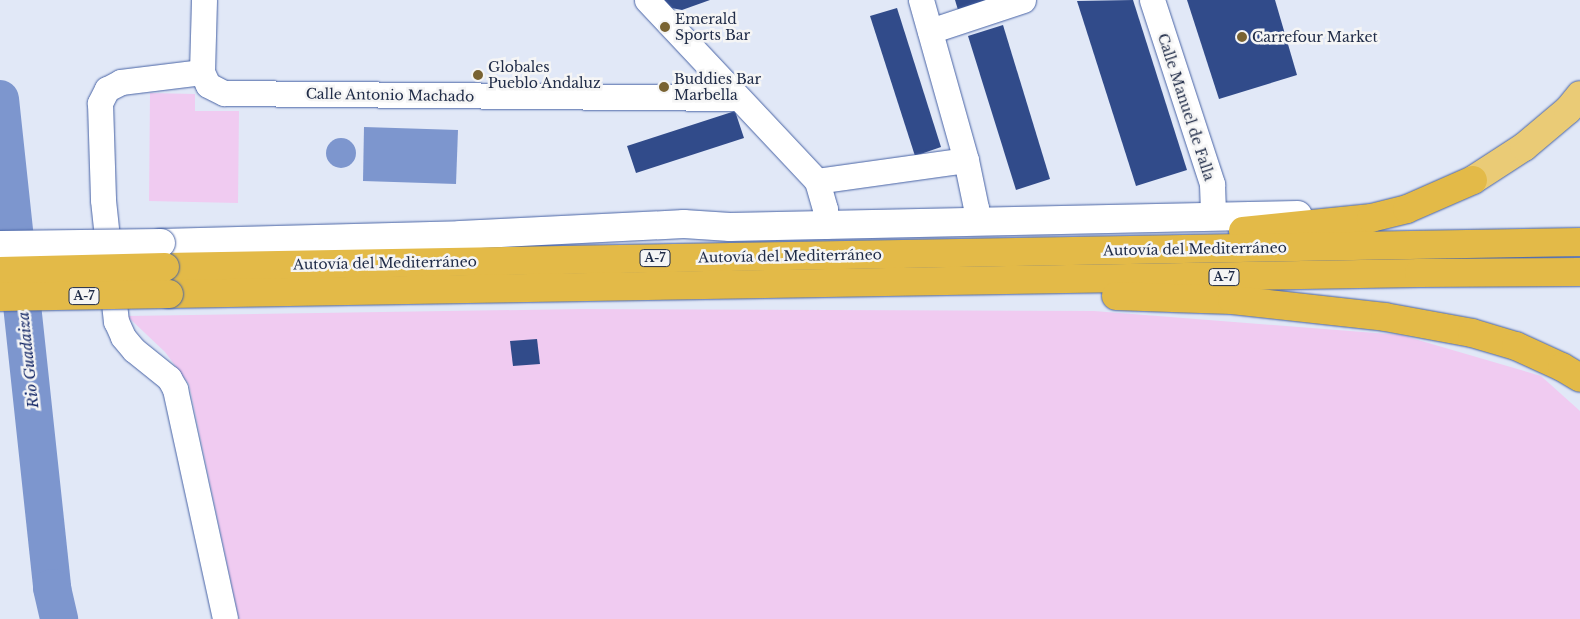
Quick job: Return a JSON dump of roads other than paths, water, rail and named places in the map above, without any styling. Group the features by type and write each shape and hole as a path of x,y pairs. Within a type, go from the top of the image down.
{"highway":[{"path":"1146,251 1209,234 1305,226 1370,218 1407,209 1473,180"},
{"name":"Autovía del Mediterráneo","path":"0,270 163,255 1146,251 1580,242"},
{"name":"Autovía del Mediterráneo","path":"0,297 1419,273 1580,272"},
{"path":"1029,281 1090,296 1232,300 1385,317 1472,333 1516,346 1562,367 1580,378"}],"main road":[{"path":"1473,180 1524,147 1568,110 1580,95"}],"street":[{"path":"204,0 202,72 121,82 107,89 100,103 103,200 116,321 123,337 134,350 169,378 175,390 224,619"},
{"path":"647,0 736,98 817,181 826,209 826,226"},
{"path":"921,0 966,160 976,208 976,222"},
{"path":"930,31 1023,0"},
{"name":"Calle Manuel de Falla","path":"1152,0 1212,184 1213,216"},
{"name":"Calle Antonio Machado","path":"202,72 208,85 224,93 736,98"},
{"path":"817,181 966,160"},
{"path":"0,245 163,255 460,235 684,224 730,227 826,226 1316,215 1394,202 1473,180"}],"water":[{"path":"364,127 458,130 456,184 363,181"},
{"path":"341,138 351,143 356,153 351,163 341,168 331,163 326,153 331,143"}],"waterway":[{"name":"Rio Guadaiza","path":"0,99 52,588 59,619"}],"place":[{"name":"Emerald Sports Bar","path":"665,27"},
{"name":"Carrefour Market","path":"1242,37"},
{"name":"Globales Pueblo Andaluz","path":"478,75"},
{"name":"Buddies Bar Marbella","path":"664,87"}]}
